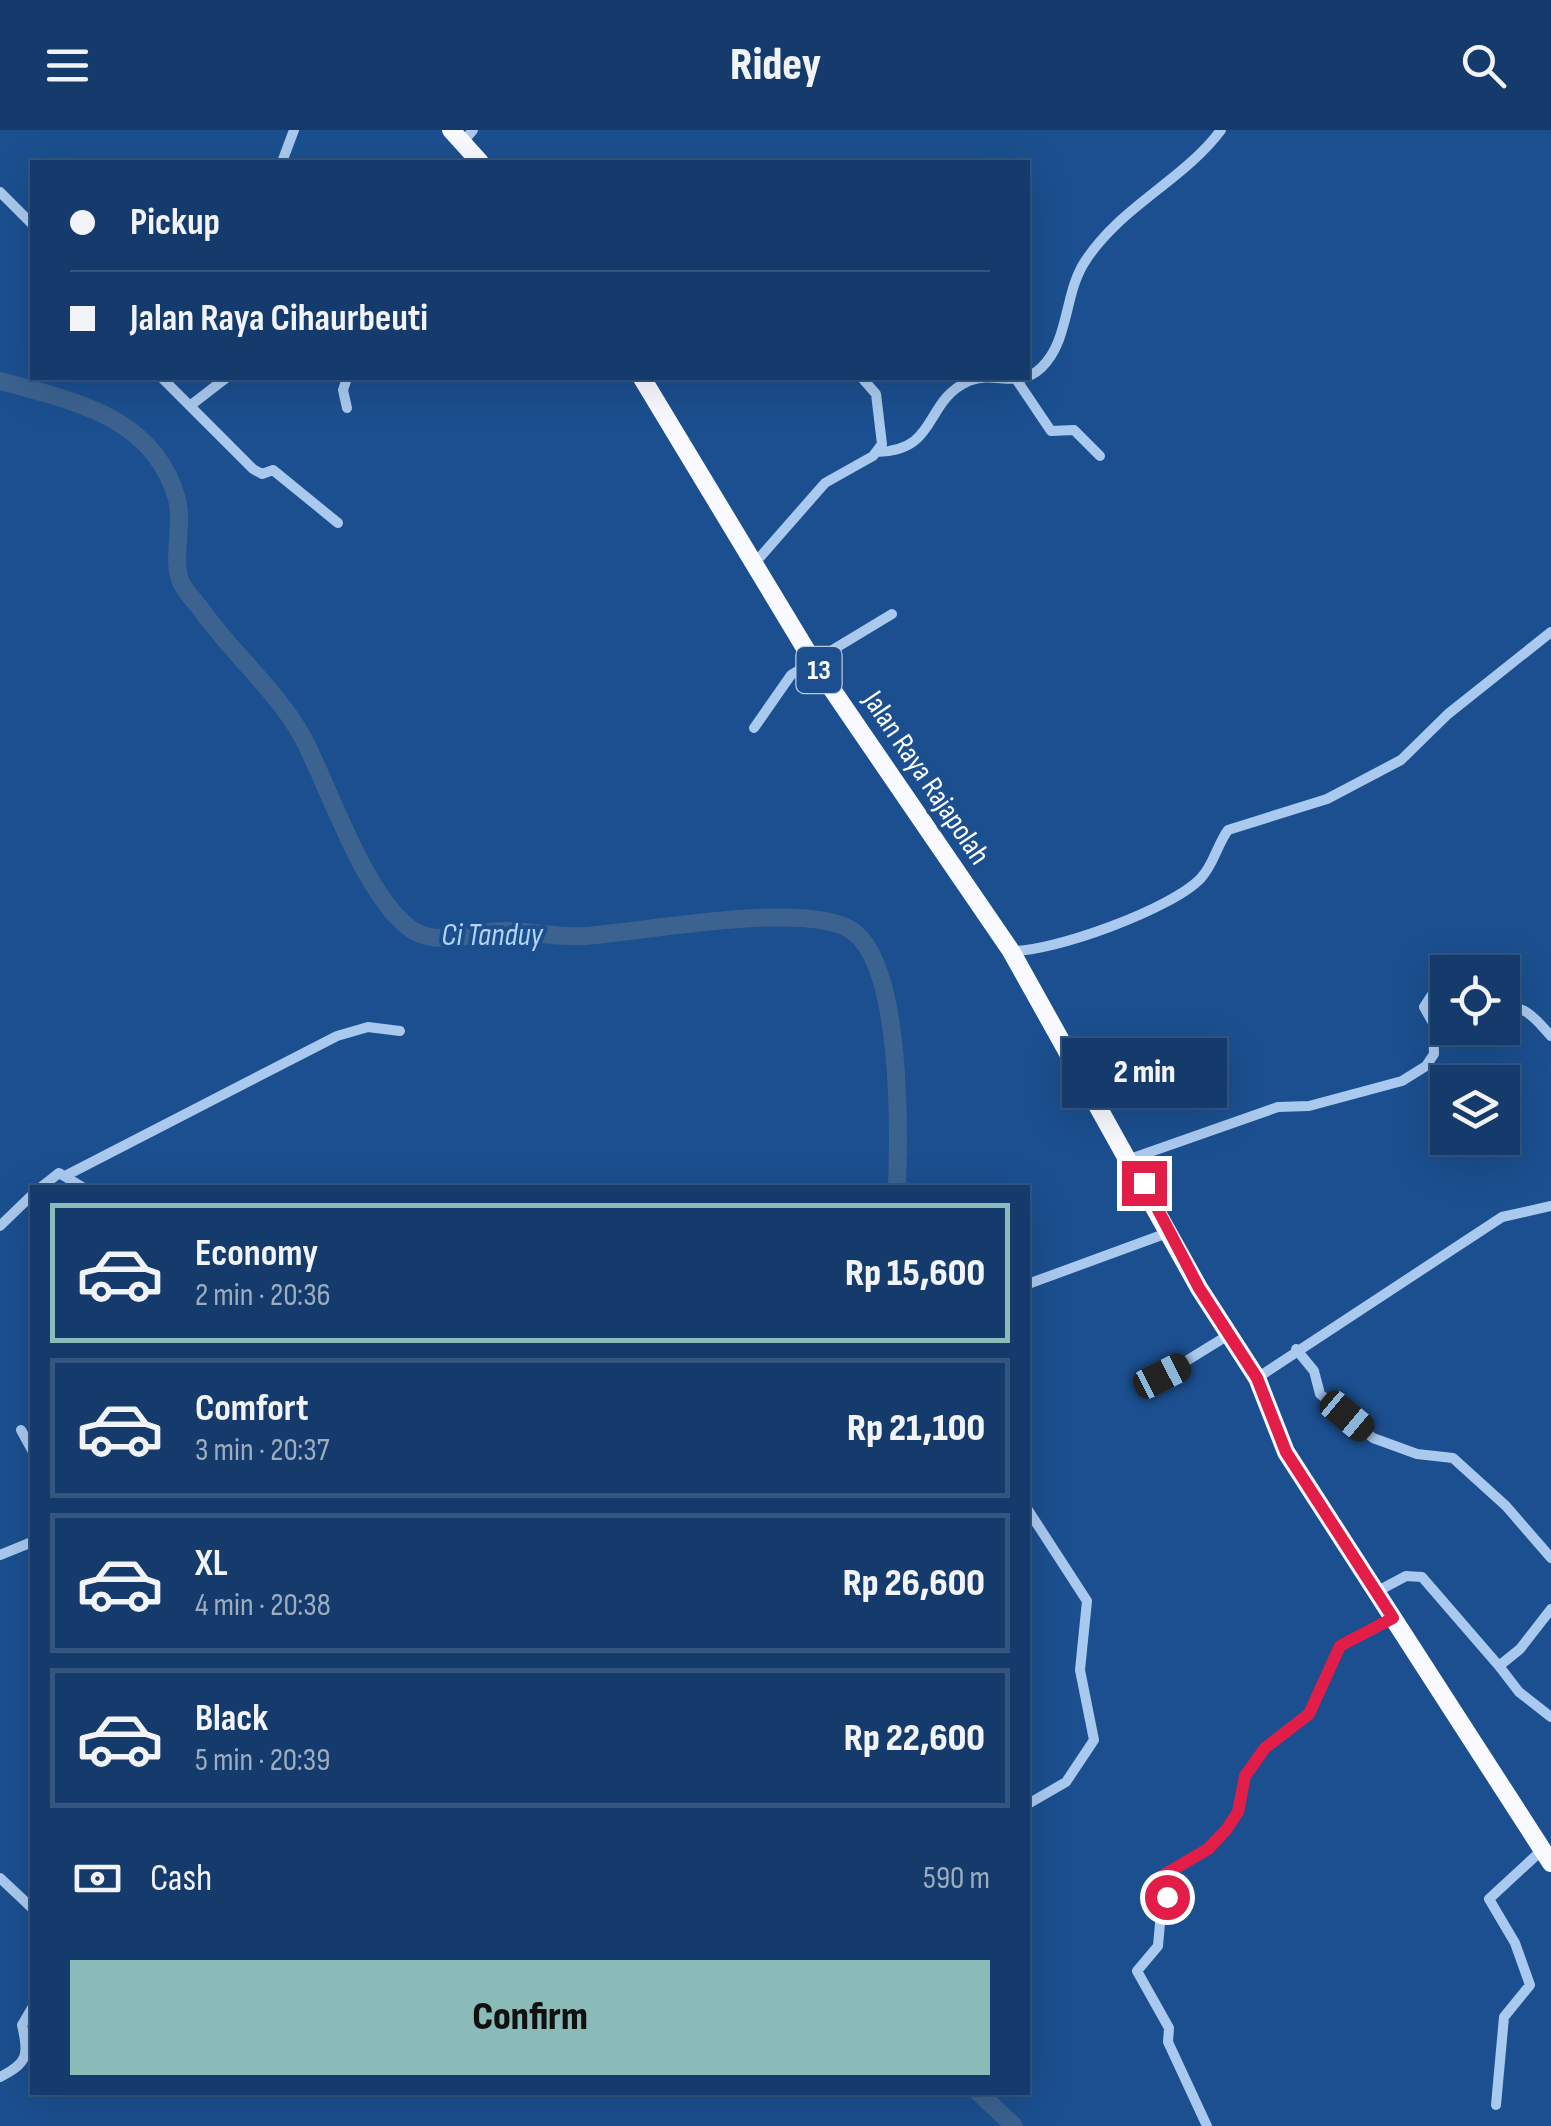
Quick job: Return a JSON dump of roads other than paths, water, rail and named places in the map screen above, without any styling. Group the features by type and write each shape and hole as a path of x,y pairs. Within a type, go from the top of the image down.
{"highway":[{"path":"462,134 479,160"},
{"name":"Jalan Raya Rajapolah","path":"643,380 814,663 1011,952"},
{"name":"13","path":"1011,952 1199,1288 1257,1378 1286,1452 1546,1856"}],"street":[{"path":"283,160 294,130"},
{"path":"1030,373 1051,356 1074,281 1093,251 1144,196 1207,149 1221,130"},
{"path":"0,192 30,222"},
{"path":"164,380 253,470 262,474 273,470 338,523"},
{"path":"192,405 223,380"},
{"path":"346,380 343,390 348,408"},
{"path":"864,380 876,394 882,413 885,437 878,452"},
{"path":"754,564 825,483 878,452 898,452 914,444 937,411 966,382 974,380"},
{"path":"1000,380 1021,380"},
{"path":"1018,382 1051,430 1074,430 1100,456"},
{"path":"754,728 779,688 892,614"},
{"path":"1011,952 1071,938 1150,909 1192,887 1204,875 1228,830 1327,799 1401,760 1448,714 1551,632"},
{"path":"1520,1010 1533,1016 1551,1036"},
{"path":"43,1185 55,1174 67,1175 324,1042 368,1027 400,1031"},
{"path":"1130,1159 1278,1107 1308,1106 1402,1080 1426,1066 1434,1054 1434,1045"},
{"path":"67,1175 80,1185"},
{"path":"0,1226 30,1197"},
{"path":"1257,1378 1502,1217 1551,1206"},
{"path":"1030,1283 1170,1232"},
{"path":"1162,1376 1230,1334"},
{"path":"1296,1350 1314,1371 1320,1394 1373,1438 1418,1454 1453,1458 1506,1506 1551,1558"},
{"path":"21,1430 30,1446"},
{"path":"1030,1513 1088,1602 1080,1670 1094,1740 1066,1782 1030,1803"},
{"path":"0,1555 30,1543"},
{"path":"1376,1592 1406,1576 1422,1576 1519,1692 1551,1718"},
{"path":"1499,1666 1505,1666 1551,1609"},
{"path":"1206,2126 1168,2042 1168,2028 1137,1972 1158,1946 1162,1901 1168,1893 1162,1876 1208,1849 1226,1830 1238,1812 1245,1776 1265,1748 1309,1714 1340,1646 1393,1618"},
{"path":"1496,2105 1504,2017 1530,1985 1515,1942 1489,1898 1546,1856"},
{"path":"0,1878 30,1906"},
{"path":"0,2077 26,2061 29,2052 22,2026 30,2012"}],"waterway":[{"name":"Ci Tanduy","path":"0,381 107,416 150,448 166,471 177,499 177,563 183,586 292,719 365,870 380,895 414,931 436,938 503,931 586,936 725,920 802,918 854,932 870,951 889,1014 897,1092 897,1185"},
{"name":"Ci Tanduy","path":"981,2095 1014,2126"}]}
